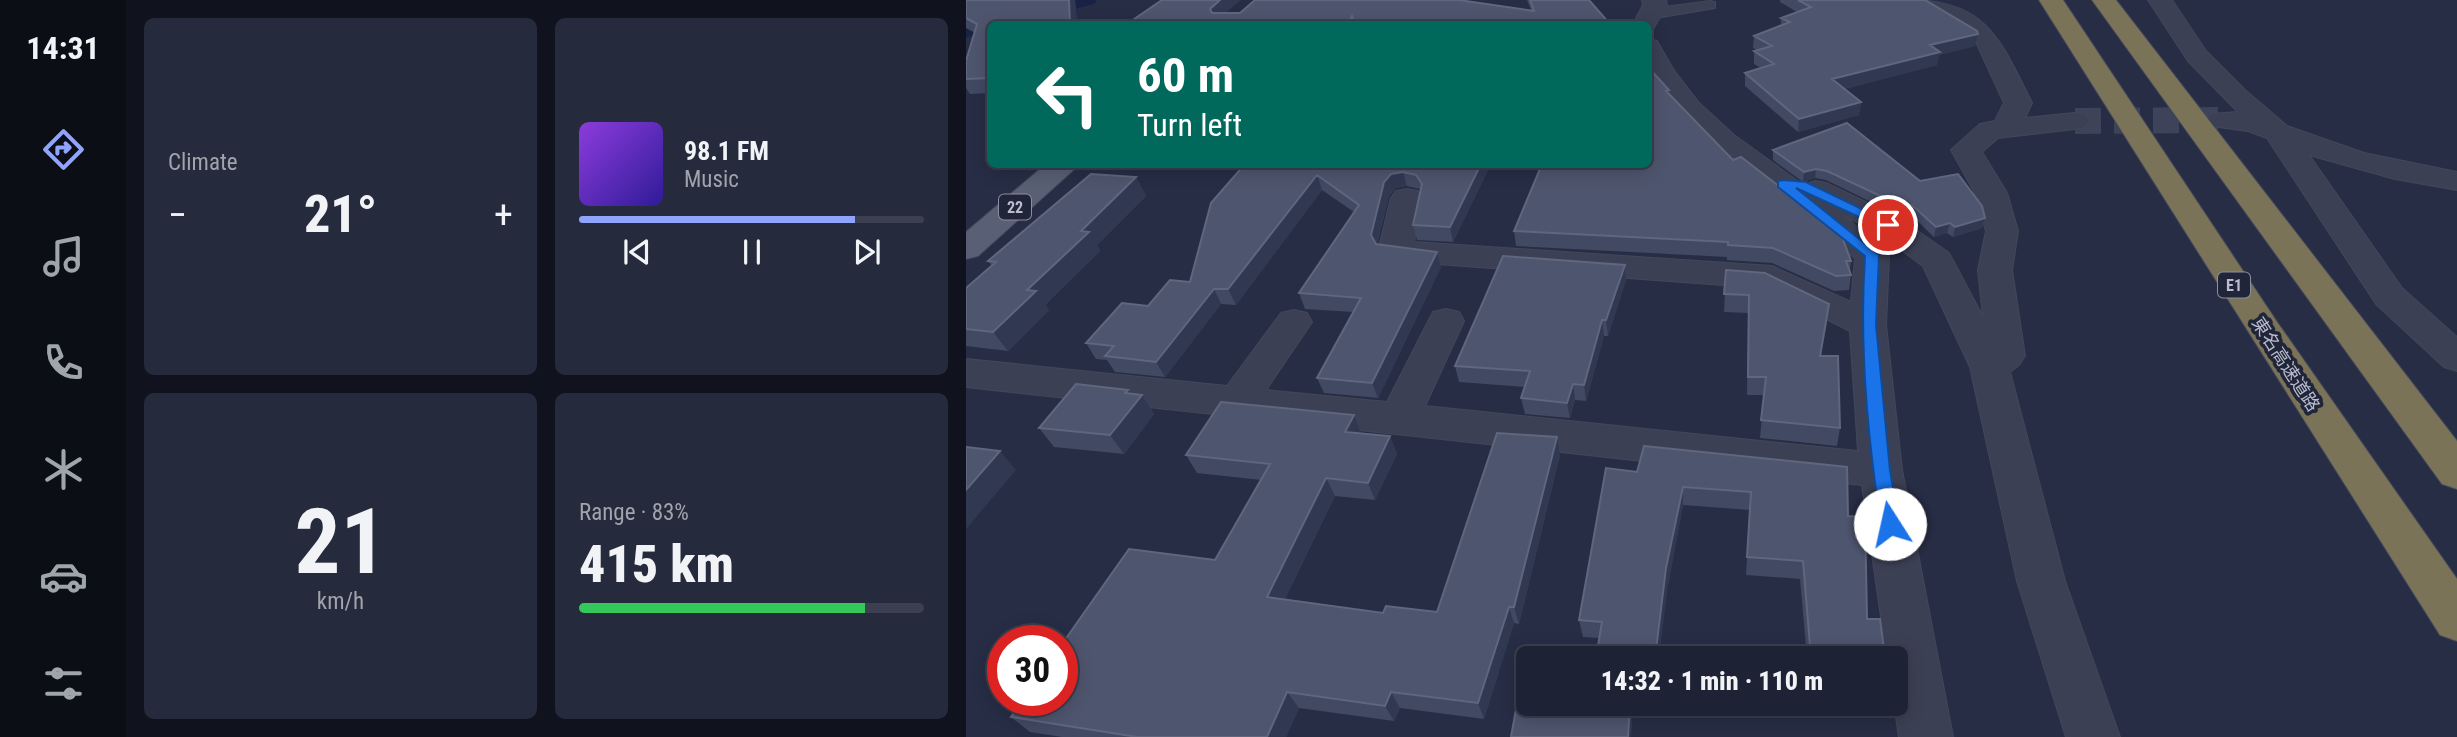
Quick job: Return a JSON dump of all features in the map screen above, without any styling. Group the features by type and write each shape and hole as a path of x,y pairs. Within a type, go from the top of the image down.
{"highway":[{"name":"東名高速道路","path":"2051,0 2264,331 2457,619"},
{"path":"2105,0 2457,471"}],"main road":[{"name":"22","path":"966,249 1060,168"}],"street":[{"path":"1921,0 1961,19 1987,38 2018,103 2006,128"},
{"path":"2160,0 2197,56 2235,96 2274,128 2293,139 2417,176 2457,181"},
{"path":"1652,41 1661,74 1683,103 1730,148 1783,184 1872,255 1868,325 1881,470 1926,737"},
{"path":"2221,120 2249,120 2274,128 2307,172 2389,296 2457,358"},
{"path":"1989,367 2006,356 1995,270 2002,231 1991,194 1966,150 1990,130 2075,121"},
{"path":"1783,184 1802,184 1888,225 1937,260 1989,367 2041,581 2092,737"},
{"path":"1407,198 1395,251 1772,277 1868,325"},
{"path":"1399,418 1446,321"},
{"path":"1237,402 1294,322"},
{"path":"966,373 1881,470"}],"lane":[{"path":"1651,21 1710,5"}],"building":[{"path":"966,0 1069,0 1070,21 987,21 987,78 966,79 966,61 977,24 966,18"},
{"path":"1162,0 1220,0 1210,9 1212,13 1240,13 1255,0 1459,0 1534,11 1530,0 1589,0 1607,21 1354,21 1352,16 1350,21 1131,21"},
{"path":"1798,0 1925,0 1978,34 1930,45 1940,52 1832,79 1861,102 1799,119 1745,73 1774,64 1754,51 1772,46 1754,36 1790,22 1781,18 1811,7"},
{"path":"1652,71 1669,90 1666,91 1733,160 1741,157 1841,234 1851,261 1846,261 1851,275 1836,276 1773,248 1728,245 1728,242 1514,231 1540,168 1652,168"},
{"path":"1847,123 1920,181 1958,174 1982,206 1985,218 1955,227 1950,223 1936,227 1912,205 1904,207 1827,171 1816,169 1804,172 1773,150"},
{"path":"1242,168 1479,168 1450,227 1413,225 1422,184 1416,175 1403,172 1391,174 1384,182 1371,235 1376,244 1437,252 1372,383 1317,378 1361,298 1299,293 1359,205 1317,175 1228,289 1214,289 1156,362 1105,356 1114,346 1086,343 1122,303 1148,306 1170,280 1190,282 1211,203"},
{"path":"1091,174 1136,177 1081,231 1089,232 1027,290 1036,291 993,332 966,329 966,288 996,262 988,261"},
{"path":"1503,256 1625,265 1606,320 1602,320 1584,385 1573,384 1567,403 1521,398 1530,371 1455,366"},
{"path":"1726,270 1765,273 1829,304 1820,356 1838,356 1840,428 1761,420 1766,377 1748,377 1749,295 1724,294"},
{"path":"1076,384 1128,390 1125,393 1142,395 1110,435 1039,428"},
{"path":"1221,402 1354,415 1345,432 1390,436 1368,483 1326,478 1267,597 1383,613 1386,606 1437,612 1497,433 1557,437 1514,607 1509,607 1478,703 1391,692 1385,706 1287,692 1267,737 1137,737 1011,717 1078,716 1078,625 1075,625 1129,549 1215,560 1270,464 1186,455"},
{"path":"1644,446 1847,467 1848,516 1865,517 1867,619 1880,619 1883,646 1810,646 1803,561 1747,557 1751,492 1683,487 1666,568 1656,646 1598,646 1602,622 1579,620 1606,468 1637,472"},
{"path":"966,447 1000,451 966,490"},
{"path":"1516,709 1516,716 1629,716 1628,737 1511,737"}],"waterway":[{"path":"1061,8 1092,0"},
{"path":"966,33 987,27"}],"tunnel":[{"path":"2075,121 2221,120"}],"route":[{"path":"1888,225 1802,184 1783,184 1872,255 1868,325 1881,470 1890,524"}]}
